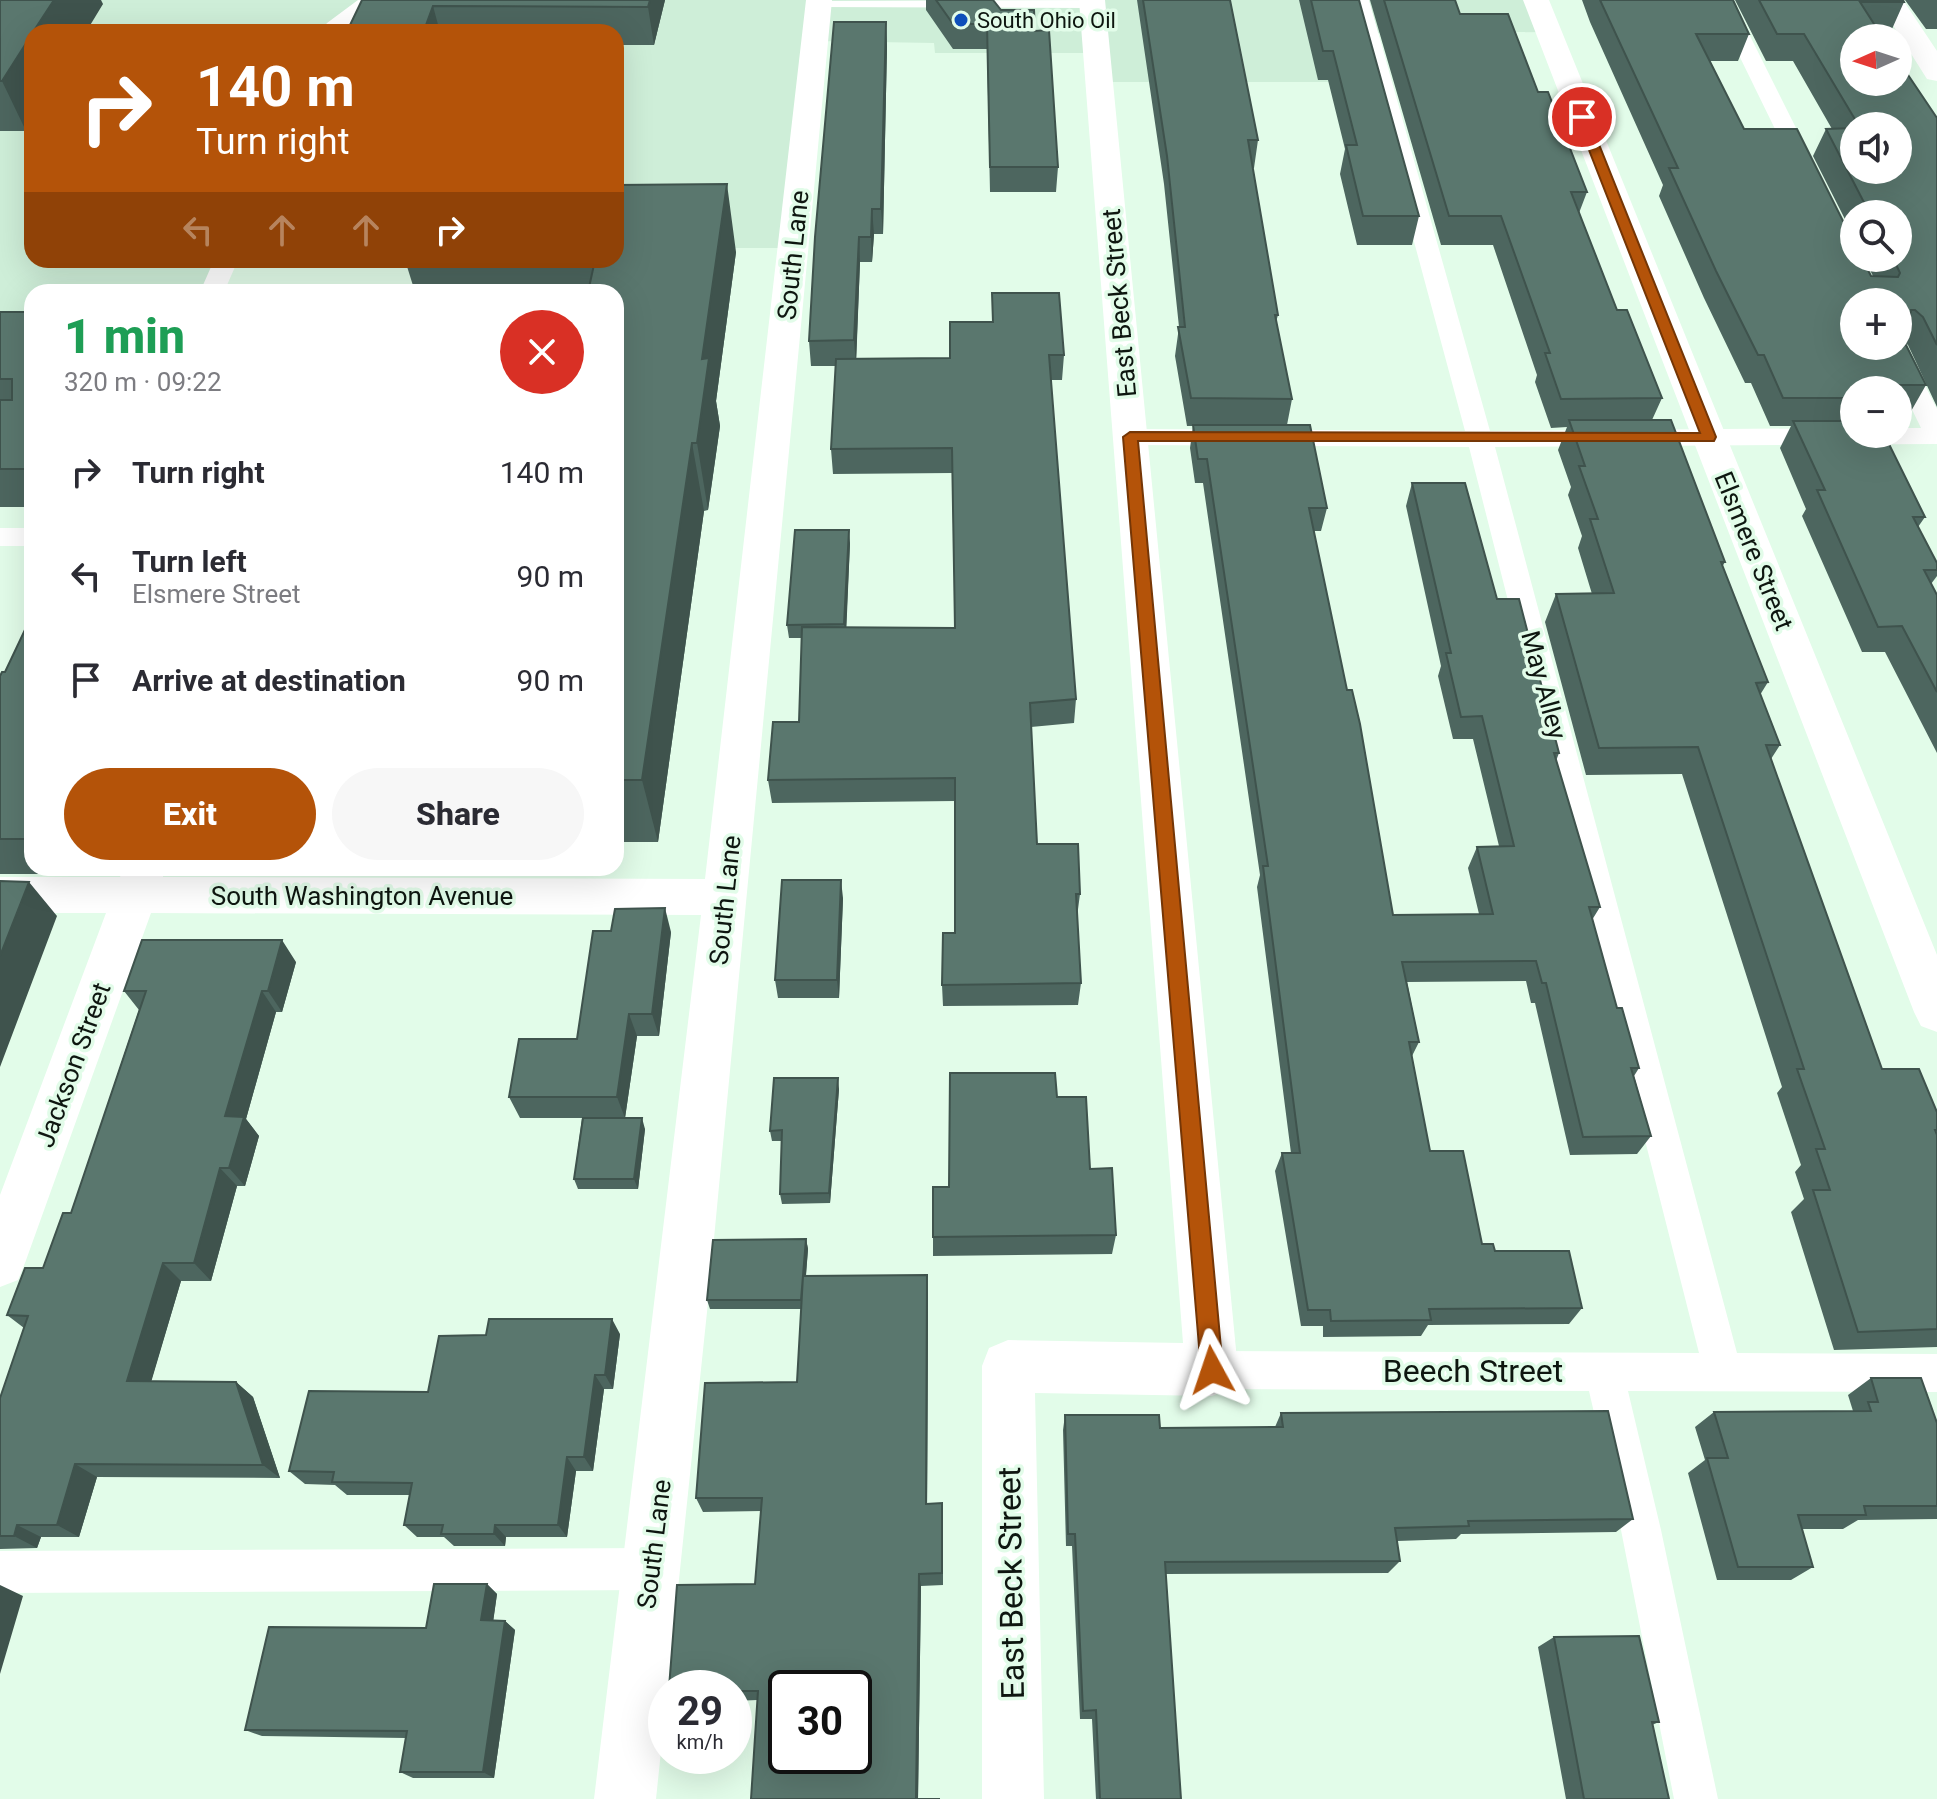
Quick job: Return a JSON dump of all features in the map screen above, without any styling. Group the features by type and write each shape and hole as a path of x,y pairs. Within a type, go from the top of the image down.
{"street":[{"name":"Elsmere Street","path":"1536,0 1937,1012"},
{"path":"1890,0 1937,73"},
{"name":"South Lane","path":"625,1799 725,897 819,1"},
{"name":"East Beck Street","path":"1092,1 1212,1370"},
{"name":"South Washington Avenue","path":"0,895 140,882 725,897"},
{"name":"Jackson Street","path":"0,1263 140,882"},
{"name":"East Beck Street","path":"1008,1366 1013,1799"},
{"name":"Beech Street","path":"1008,1366 1212,1370"}],"lane":[{"path":"332,0 333,24"},
{"path":"340,24 370,0"},
{"name":"May Alley","path":"1359,0 1480,439 1723,1372"},
{"path":"1722,0 1817,192"},
{"path":"819,1 1092,1"},
{"path":"1130,437 1480,439 1937,435 1900,360"},
{"path":"0,537 24,537"},
{"name":"Beech Street","path":"1212,1370 1937,1373"},
{"path":"1604,1371 1641,1530 1696,1799"},
{"path":"0,1572 651,1569"}],"shaded area":[{"path":"0,0 1537,0 1547,32 1364,33 1377,82 1097,82 1094,53 935,53 934,43 818,41 795,248 624,248 624,24 24,24 24,268 224,268 217,284 24,284 24,321 0,322"}],"building":[{"path":"0,0 54,0 38,24 24,24 24,47 0,81"},
{"path":"362,0 650,0 648,7 433,6 426,24 350,24"},
{"path":"936,0 993,0 1001,10 1034,10 1035,31 1049,30 1058,167 990,167 987,24 953,24"},
{"path":"1143,0 1230,0 1258,140 1248,140 1278,315 1275,315 1292,399 1191,398 1178,327 1185,327 1167,156"},
{"path":"1311,0 1359,0 1419,216 1363,216 1346,145 1357,145 1333,51 1323,51"},
{"path":"1384,0 1455,0 1460,14 1508,14 1538,92 1548,92 1587,192 1571,192 1617,310 1627,310 1662,398 1561,399 1545,353 1550,353 1501,216 1449,216"},
{"path":"1600,0 1733,0 1749,34 1696,34 1744,129 1797,129 1840,215 1840,272 1869,272 1871,276 1898,277 1900,272 1912,272 1912,200 1863,200 1854,184 1912,184 1912,112 1851,112 1841,96 1912,96 1912,81 1937,118 1937,345 1923,317 1912,310 1912,288 1840,288 1840,360 1912,360 1912,357 1926,385 1912,385 1912,376 1840,376 1840,398 1783,398 1764,355 1758,355 1716,271 1669,168 1678,168"},
{"path":"1759,0 1904,2 1860,2 1874,24 1840,24 1840,94 1804,34 1777,34"},
{"path":"834,22 886,22 881,209 872,209 871,237 859,237 854,340 809,341 815,237"},
{"path":"1840,128 1840,156 1826,129"},
{"path":"727,184 702,359 709,358 697,443 692,443 642,780 624,780 624,284 590,284 593,268 624,268 624,185"},
{"path":"992,293 1059,293 1064,355 1049,355 1076,699 1030,703 1037,844 1078,844 1080,894 1076,894 1081,983 942,985 943,933 955,933 955,778 768,780 773,722 799,722 802,627 955,628 952,448 831,449 836,359 950,358 950,322 993,322"},
{"path":"0,312 24,312 24,469 0,469 0,400 12,400 12,379 0,379"},
{"path":"1569,420 1671,420 1725,562 1721,562 1768,682 1756,683 1780,745 1766,745 1882,1069 1919,1069 1937,1112 1937,1329 1858,1332 1813,1190 1830,1190 1816,1149 1825,1149 1797,1069 1804,1069 1698,747 1599,748 1556,594 1614,593 1590,519 1598,519 1579,466 1585,466"},
{"path":"1793,421 1840,421 1840,448 1891,448 1925,517 1913,517 1937,563 1937,570 1924,570 1937,595 1937,692 1902,626 1878,627 1817,490 1825,490"},
{"path":"1193,425 1310,425 1327,508 1309,508 1347,690 1352,690 1360,724 1393,915 1493,914 1477,847 1514,846 1482,716 1461,717 1446,653 1451,653 1412,483 1465,483 1497,599 1519,599 1559,753 1554,753 1600,907 1589,907 1617,1008 1622,1008 1639,1068 1631,1068 1651,1136 1583,1137 1546,983 1542,983 1536,961 1402,962 1419,1042 1409,1042 1430,1151 1463,1151 1482,1244 1493,1244 1495,1251 1569,1251 1582,1308 1429,1309 1431,1320 1331,1321 1330,1310 1308,1310 1282,1153 1300,1153 1263,866 1268,866 1207,459 1198,459"},
{"path":"795,530 849,530 844,624 787,625"},
{"path":"24,632 24,839 0,839 0,676 5,672"},
{"path":"782,880 841,880 837,980 775,980"},
{"path":"0,881 29,882 0,956"},
{"path":"665,908 652,1014 629,1014 617,1097 509,1097 519,1039 577,1039 593,931 611,931 615,909"},
{"path":"142,940 282,940 268,991 262,991 225,1116 244,1117 229,1168 220,1168 194,1263 163,1263 127,1381 236,1382 263,1465 75,1464 57,1525 17,1525 14,1536 0,1536 0,1398 28,1316 7,1315 25,1268 43,1268 63,1213 71,1213 146,991 124,991"},
{"path":"950,1073 1055,1073 1057,1097 1086,1097 1090,1169 1112,1168 1116,1235 933,1237 933,1187 949,1187"},
{"path":"774,1078 838,1078 829,1193 780,1194 782,1130 770,1131"},
{"path":"583,1118 642,1118 634,1179 574,1179"},
{"path":"806,1239 801,1300 707,1300 713,1240"},
{"path":"927,1275 926,1504 942,1503 942,1573 919,1574 916,1799 751,1799 758,1691 752,1691 752,1670 670,1670 677,1585 755,1584 762,1498 696,1498 705,1383 797,1382 803,1276"},
{"path":"489,1319 612,1319 605,1375 595,1375 584,1457 567,1457 558,1525 495,1525 494,1534 441,1534 443,1525 404,1525 412,1483 332,1482 334,1472 289,1471 309,1391 428,1392 439,1336 486,1335"},
{"path":"1871,1378 1921,1378 1937,1423 1937,1506 1864,1506 1866,1515 1798,1515 1813,1567 1738,1567 1707,1458 1728,1458 1714,1412 1871,1411 1868,1402 1878,1402"},
{"path":"1608,1411 1633,1519 1468,1521 1469,1526 1395,1528 1400,1561 1165,1562 1181,1799 1100,1799 1096,1710 1083,1711 1075,1534 1068,1534 1065,1415 1159,1415 1160,1428 1283,1427 1281,1413"},
{"path":"434,1584 487,1584 481,1620 505,1621 483,1772 400,1772 407,1731 245,1730 269,1627 426,1628"},
{"path":"1639,1636 1659,1722 1652,1722 1669,1799 1584,1799 1554,1637"}],"place":[{"name":"South Ohio Oil","path":"961,20"}],"route":[{"path":"1212,1370 1130,437 1709,437 1582,117"}]}
